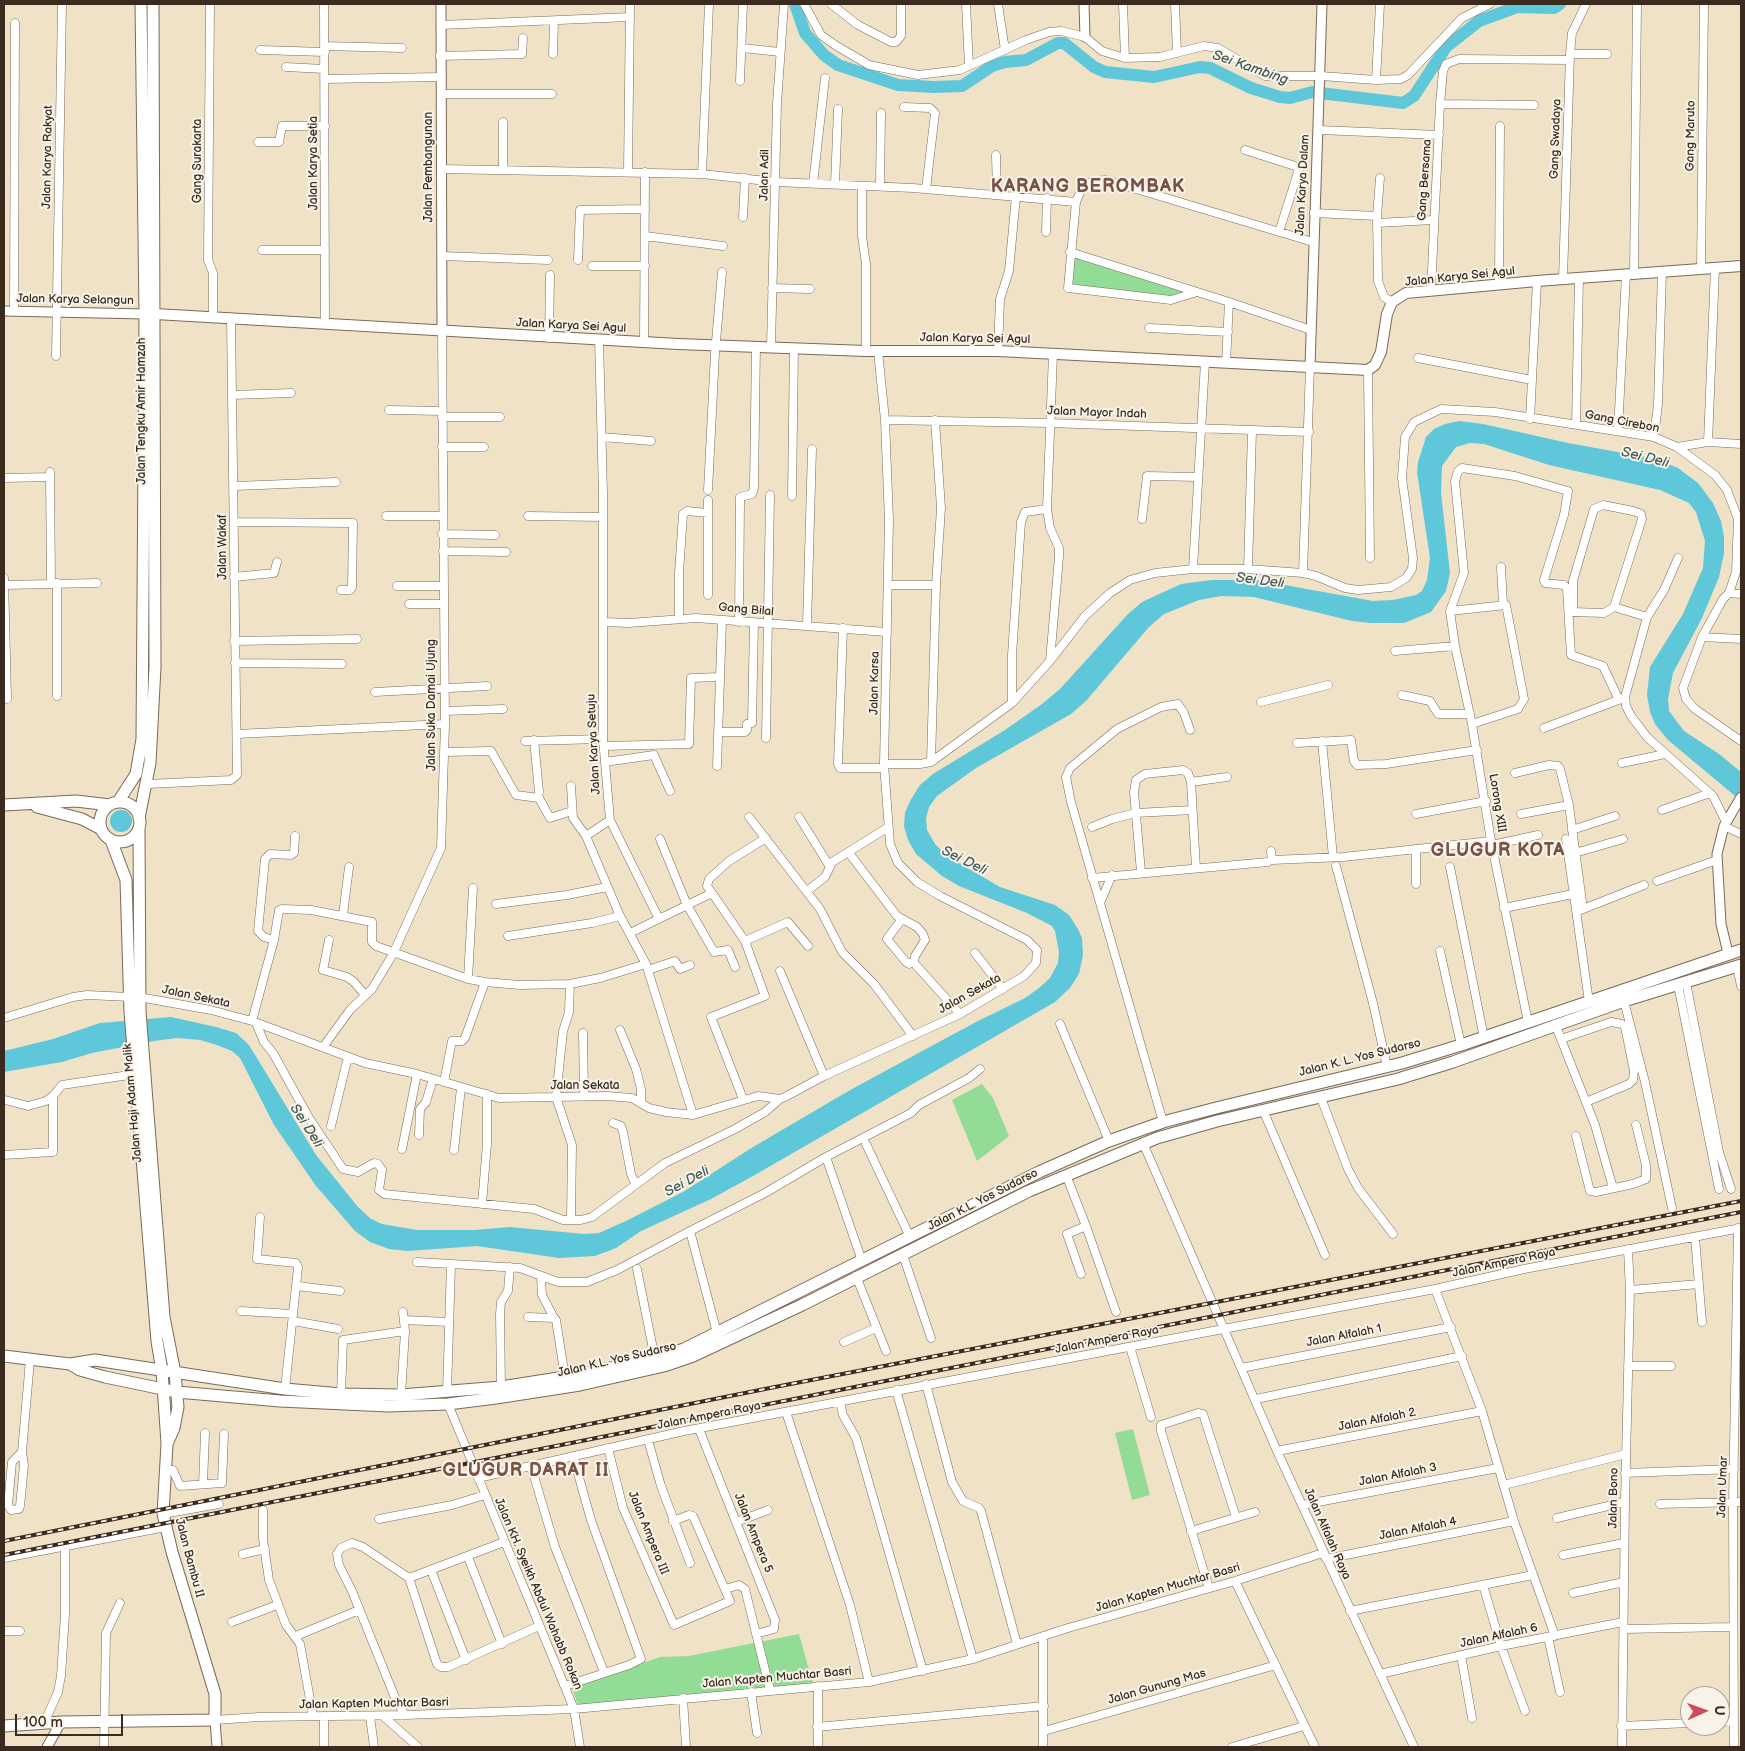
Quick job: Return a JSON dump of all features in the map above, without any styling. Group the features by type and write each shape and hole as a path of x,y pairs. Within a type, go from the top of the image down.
{"main road":[{"name":"Jalan Tengku Amir Hamzah","path":"139,824 148,784 153,726 150,531 150,314 154,100 147,26 141,4"},
{"name":"Jalan Tengku Amir Hamzah","path":"150,314 142,101 147,26 153,4"},
{"path":"142,101 154,100"},
{"name":"Jalan Karya Sei Agul","path":"150,314 442,329 548,338 866,351 998,351 1368,370 1375,365 1378,359 1387,314 1392,302 1406,294 1499,284 1741,266"},
{"name":"Jalan Tengku Amir Hamzah","path":"114,803 136,774 141,752 150,531"},
{"path":"4,805 76,801 128,804 135,809 139,824 134,836 127,840 111,840 101,829 71,815 29,804"},
{"path":"101,829 101,815 114,803"},
{"name":"Jalan Haji Adam Malik","path":"134,997 139,824"},
{"name":"Jalan Haji Adam Malik","path":"111,840 126,880 138,1054 164,1318 175,1373"},
{"path":"1734,952 1737,966"},
{"name":"Jalan K. L. Yos Sudarso","path":"1554,1019 1589,1002 1734,952"},
{"name":"Jalan K. L. Yos Sudarso","path":"1066,1175 1143,1143 1181,1131 1263,1110 1334,1095 1453,1062 1529,1028 1554,1019 1624,1001 1737,966"},
{"name":"Jalan K. L. Yos Sudarso","path":"989,1198 1109,1141 1163,1122 1387,1067 1484,1038 1529,1028"},
{"name":"Jalan Haji Adam Malik","path":"138,1054 136,1074 157,1341 162,1371"},
{"path":"1330,1080 1334,1095"},
{"path":"1317,1083 1321,1098"},
{"name":"Jalan K.L. Yos Sudarso","path":"70,1364 105,1377 177,1392 214,1396 388,1406 447,1398 580,1385 677,1362 794,1309 856,1276 949,1233 1029,1191 1066,1175"},
{"name":"Jalan K.L. Yos Sudarso","path":"70,1364 95,1360 285,1389 341,1394 447,1398 501,1387 565,1378 655,1359 684,1349 989,1198"},
{"path":"942,1221 949,1233"},
{"path":"4,1356 70,1364"},
{"path":"162,1371 167,1444"},
{"name":"Jalan Bambu II","path":"175,1373 178,1407 174,1428 167,1444 163,1514 215,1694 215,1720"},
{"path":"178,1407 187,1401 214,1396"},
{"path":"4,1726 51,1723 215,1720"}],"street":[{"name":"Jalan Karya Rakyat","path":"56,356 62,4"},
{"name":"Gang Surakarta","path":"210,4 208,260 212,273 213,318"},
{"name":"Jalan Karya Setia","path":"324,4 325,323"},
{"name":"Jalan Pembangunan","path":"441,4 442,329"},
{"path":"628,171 630,4"},
{"path":"702,174 709,4"},
{"path":"740,81 743,4"},
{"name":"Jalan Adil","path":"771,346 780,52 784,4"},
{"path":"804,4 821,35 869,65 918,75 953,73 1053,31 1085,37 1102,51 1124,58 1160,57 1190,48 1211,47 1218,48 1265,76 1376,80 1401,79 1408,75 1462,18 1490,4"},
{"path":"831,4 858,24 891,42 896,42 901,36 901,4"},
{"path":"843,13 845,4"},
{"path":"966,4 969,66"},
{"path":"998,4 1005,50"},
{"path":"1084,4 1085,37"},
{"path":"1123,4 1124,58"},
{"path":"1176,4 1177,53"},
{"name":"Jalan Karya Dalam","path":"1310,367 1322,4"},
{"path":"1376,80 1380,4"},
{"name":"Gang Swadaya","path":"1563,279 1572,33 1586,4"},
{"path":"1618,431 1630,274 1637,4"},
{"name":"Gang Maruto","path":"1701,269 1704,4"},
{"path":"441,25 554,22 557,19 630,18"},
{"path":"553,54 554,22"},
{"path":"14,311 15,23"},
{"path":"440,56 522,54 523,38"},
{"path":"260,50 402,48"},
{"path":"742,48 780,52"},
{"path":"1570,57 1607,54"},
{"name":"Gang Bersama","path":"1431,291 1440,104 1443,71 1446,64 1459,59 1570,57"},
{"path":"286,67 324,69"},
{"path":"325,79 440,77"},
{"path":"813,184 824,78"},
{"path":"441,94 552,94"},
{"path":"1440,104 1534,104"},
{"path":"904,107 930,108 935,113 926,189"},
{"path":"835,184 838,109"},
{"path":"880,186 882,114"},
{"path":"503,122 503,170"},
{"path":"258,142 279,142 282,126 325,126"},
{"path":"1499,284 1500,126"},
{"path":"1319,130 1439,135"},
{"path":"1244,150 1295,166 1299,169 1279,232"},
{"path":"996,155 997,194"},
{"path":"441,168 702,174 776,182 926,189 1076,202"},
{"path":"644,342 645,172"},
{"path":"743,217 744,178"},
{"path":"1380,178 1377,220 1379,290 1384,297 1392,302"},
{"path":"1197,292 1171,300 1068,288 1076,202 1083,186 1106,180 1313,242"},
{"path":"862,186 862,236 866,264 866,351"},
{"path":"998,351 1000,298 1009,271 1016,196"},
{"path":"1046,232 1047,198"},
{"path":"578,260 580,210 645,209"},
{"path":"1314,213 1377,220 1433,220"},
{"path":"646,236 723,246"},
{"path":"262,250 324,250"},
{"path":"1070,252 1311,330"},
{"path":"442,256 548,260"},
{"path":"592,266 645,266"},
{"path":"1708,442 1715,268"},
{"path":"1654,437 1658,404 1662,271"},
{"path":"708,490 722,272"},
{"path":"548,338 550,275"},
{"path":"1576,424 1579,278"},
{"path":"1530,419 1536,281"},
{"path":"772,288 810,289"},
{"path":"1226,363 1229,302"},
{"name":"Jalan Karya Selangun","path":"4,311 150,314"},
{"name":"Jalan Wakaf","path":"148,784 234,779 237,775 238,734 234,641 231,319"},
{"path":"1148,328 1228,332"},
{"name":"Jalan Suka Damai Ujung","path":"323,1047 338,1024 372,988 393,954 441,848 445,724 442,534 442,329"},
{"name":"Jalan Karya Setuju","path":"599,339 603,517 603,743 610,820"},
{"path":"739,622 740,497 752,494 754,488 756,346"},
{"path":"792,496 794,348"},
{"name":"Jalan Karsa","path":"878,351 885,420 889,520 884,766 887,828 890,844 898,863 917,882 940,896 1026,940"},
{"path":"1050,661 1059,557 1059,548 1050,528 1047,509 1053,354"},
{"path":"1418,358 1532,380"},
{"path":"1193,568 1205,362"},
{"path":"843,628 838,764 840,768 931,762 1012,703 1050,661 1085,616 1110,593 1130,580 1155,573 1193,568 1303,573 1310,367"},
{"path":"1368,370 1370,558"},
{"path":"232,395 291,393"},
{"name":"Gang Cirebon","path":"1303,573 1351,589 1391,587 1406,578 1412,569 1412,547 1402,478 1405,437 1414,422 1440,409 1456,408 1576,424 1654,437 1677,447 1715,474 1727,490 1738,519 1736,572 1729,593 1723,599 1702,638 1683,684 1686,699 1695,709 1741,741"},
{"path":"388,410 500,417"},
{"name":"Jalan Mayor Indah","path":"885,420 1050,422 1309,432"},
{"path":"931,762 936,585 941,508 936,420"},
{"path":"1248,569 1252,431"},
{"path":"602,437 651,441"},
{"path":"1677,447 1708,442 1741,444"},
{"path":"442,447 484,447"},
{"path":"807,625 812,449"},
{"path":"1503,604 1450,611 1464,573 1455,481 1458,471 1462,468 1515,476 1568,491 1566,505 1544,580 1545,583 1564,585 1567,588 1571,655 1603,666 1631,716 1647,738 1710,793 1725,824 1741,834"},
{"path":"4,478 50,474 57,696"},
{"path":"1142,520 1147,476 1198,476"},
{"path":"234,486 336,482"},
{"path":"766,738 770,495"},
{"path":"708,500 708,595"},
{"path":"1603,505 1640,514 1642,518 1614,606 1604,614 1573,612 1573,580 1594,509 1603,505"},
{"path":"1012,703 1012,655 1020,522 1025,512 1047,509"},
{"path":"679,617 678,573 683,514 687,511 708,513"},
{"path":"386,516 442,516"},
{"path":"528,516 603,517"},
{"path":"234,522 353,523 352,587 350,590 341,590"},
{"path":"442,534 495,535"},
{"path":"443,551 506,552"},
{"path":"1622,699 1647,617 1664,590 1678,558"},
{"path":"234,577 274,573 277,562"},
{"path":"1472,724 1518,709 1524,699 1507,607 1503,604 1501,567"},
{"path":"4,578 7,699"},
{"path":"4,586 97,582"},
{"path":"888,585 936,585"},
{"path":"397,586 444,586"},
{"path":"1729,593 1741,594"},
{"path":"409,604 444,604"},
{"path":"1614,606 1647,617"},
{"name":"Lorong XIII","path":"1450,611 1454,646 1477,750 1491,843 1529,1028"},
{"name":"Gang Bilal","path":"604,622 629,623 679,617 887,632"},
{"path":"717,766 722,620"},
{"path":"719,732 745,732 747,724 752,723 754,623"},
{"path":"1702,638 1741,639"},
{"path":"234,641 357,639"},
{"path":"1395,651 1454,646"},
{"path":"235,663 342,664"},
{"path":"525,741 689,744 691,678 720,677"},
{"path":"1261,702 1328,685"},
{"path":"375,692 487,686"},
{"path":"1402,695 1430,701 1438,714 1470,714"},
{"path":"1544,728 1622,699"},
{"path":"1163,1122 1065,782 1070,768 1117,729 1161,707 1178,704 1184,713 1190,730"},
{"path":"445,711 503,709"},
{"path":"238,734 445,724"},
{"path":"534,740 539,792"},
{"path":"1297,743 1351,740 1354,761 1357,765 1386,764 1477,750"},
{"path":"1322,741 1333,857"},
{"path":"444,752 491,751 516,795 539,798 550,818 572,811"},
{"path":"1622,763 1665,754"},
{"path":"605,762 654,755 670,790"},
{"path":"1515,773 1549,765 1558,766 1569,805 1589,1002"},
{"path":"1142,872 1134,785 1141,775 1183,770 1188,773 1191,782 1196,868"},
{"path":"1191,782 1227,777"},
{"path":"571,786 573,818 586,836 620,916 647,967 692,1115"},
{"path":"1662,810 1710,793"},
{"path":"1734,952 1721,924 1717,860 1720,836 1741,797"},
{"path":"1416,814 1486,801"},
{"path":"1521,814 1569,805"},
{"path":"1092,826 1136,813 1192,810"},
{"path":"1572,830 1615,816"},
{"path":"750,817 820,909 842,952 874,984 913,1036"},
{"path":"800,817 829,864 828,872 807,891"},
{"path":"586,836 610,820 659,919"},
{"path":"829,864 887,828"},
{"path":"1271,851 1272,860 1333,857 1491,843 1538,835"},
{"path":"274,940 260,935 258,931 265,860 270,854 290,855 294,853 295,836"},
{"path":"743,1099 711,1017 765,996 745,941 707,886 709,879 730,861 766,838"},
{"path":"660,839 687,905 714,952 728,950 735,967"},
{"path":"1566,839 1573,894 1579,910"},
{"path":"1575,853 1623,839"},
{"path":"1416,849 1416,884"},
{"path":"849,853 897,916 917,927 924,937 923,944 914,961 909,964 887,940 902,919"},
{"path":"1657,881 1717,860"},
{"path":"1092,878 1268,862"},
{"path":"1336,866 1373,1003 1387,1067"},
{"path":"343,915 349,867"},
{"path":"1450,867 1484,1038"},
{"path":"1100,903 1112,875"},
{"path":"1579,910 1644,885"},
{"path":"468,979 472,888"},
{"path":"496,904 607,888"},
{"path":"630,933 712,893"},
{"path":"1504,908 1573,894"},
{"path":"690,966 680,969 675,961 570,984 520,985 485,982 468,979 393,954 373,944 372,922 311,910 280,910 254,1022 309,1118 343,1169 358,1172 375,1163 382,1170 379,1186 381,1193 534,1209 557,1220 592,1217 635,1183 665,1163 765,1112 780,1099"},
{"path":"508,936 592,923 620,916"},
{"path":"745,941 788,922 808,946"},
{"path":"328,940 323,970 354,982 365,995"},
{"name":"Jalan Sekata","path":"4,1018 73,997 87,995 134,997 211,1010 254,1022 348,1057 417,1074 461,1088 510,1099 584,1096 630,1098 650,1108 692,1115 761,1095 780,1099 824,1076 960,1014 1024,976 1036,963 1037,950 1026,940"},
{"path":"1440,951 1461,1046"},
{"path":"975,953 1003,989"},
{"path":"914,961 960,1014"},
{"path":"1737,966 1741,986"},
{"path":"780,971 824,1076"},
{"path":"444,1082 452,1041 462,1041 465,1038 485,982"},
{"path":"570,984 569,1012 563,1031 556,1097 572,1145 571,1220"},
{"path":"1682,984 1719,1152 1731,1189"},
{"path":"1682,984 1719,1190"},
{"path":"1624,1001 1647,1090 1672,1208"},
{"path":"1554,1019 1595,1125 1613,1188"},
{"path":"1561,1039 1611,1022 1622,1024 1625,1028 1634,1070 1633,1080 1629,1084 1586,1102"},
{"path":"1060,1024 1109,1141"},
{"path":"620,1030 636,1069 641,1089 641,1103"},
{"path":"583,1033 584,1096"},
{"path":"331,1126 348,1057"},
{"path":"417,1262 520,1268 541,1277 565,1283 593,1281 765,1193 826,1157 912,1113 919,1105 969,1078 980,1069"},
{"path":"5,1100 28,1106 46,1101 62,1085 136,1074"},
{"path":"402,1149 417,1074"},
{"path":"419,1135 420,1109 426,1102 433,1079"},
{"path":"454,1150 461,1088"},
{"path":"482,1204 487,1144 487,1094"},
{"path":"4,1156 52,1152 53,1096"},
{"path":"1321,1098 1348,1169 1358,1188 1393,1234"},
{"path":"1263,1110 1325,1255"},
{"path":"613,1123 621,1126 630,1172 635,1183"},
{"path":"1576,1136 1590,1191 1596,1192 1633,1184 1645,1180 1647,1177 1636,1125"},
{"name":"Jalan Alfalah Raya","path":"1143,1143 1277,1451 1414,1747"},
{"path":"866,1144 910,1237"},
{"path":"826,1157 862,1261"},
{"path":"1066,1175 1116,1312"},
{"path":"260,1217 257,1259 297,1264 285,1389"},
{"path":"1081,1274 1067,1234 1086,1226"},
{"name":"Jalan Ampera Raya","path":"478,1478 608,1448 926,1384 1223,1330 1435,1289 1524,1269 1740,1228"},
{"name":"Jalan Umar","path":"1734,1747 1734,1722 1737,1703 1732,1626 1737,1578 1737,1502 1734,1469 1738,1447 1740,1228"},
{"path":"690,1231 717,1333"},
{"path":"1695,1237 1702,1322"},
{"name":"Jalan Bono","path":"1622,1747 1625,1473 1630,1290 1628,1249"},
{"path":"903,1255 931,1338"},
{"path":"447,1398 451,1265"},
{"path":"501,1387 500,1314 501,1302 508,1291 510,1268"},
{"path":"637,1270 655,1359"},
{"path":"856,1276 886,1352"},
{"path":"541,1277 542,1295 557,1324 565,1378"},
{"path":"1630,1290 1699,1284"},
{"path":"296,1286 340,1291"},
{"path":"1435,1289 1482,1411 1514,1521 1533,1575 1551,1637 1560,1692"},
{"path":"241,1311 293,1318 338,1329"},
{"path":"401,1395 405,1331 403,1316 448,1322"},
{"path":"528,1318 554,1318"},
{"name":"Jalan Alfalah 1","path":"1241,1368 1451,1327"},
{"path":"844,1342 876,1328"},
{"path":"341,1394 343,1340 405,1331"},
{"path":"1130,1347 1151,1416"},
{"path":"1256,1399 1462,1356"},
{"path":"22,1452 12,1462 8,1505 12,1510 19,1509 20,1506 24,1465 22,1452 30,1360"},
{"path":"1628,1366 1671,1366"},
{"path":"926,1384 952,1482 963,1501 979,1508 981,1511 1017,1644"},
{"path":"896,1390 973,1659"},
{"name":"Jalan KH. Syeikh Abdul Wahabb Rokan","path":"447,1398 504,1542 574,1709 580,1747"},
{"path":"840,1402 843,1415 856,1438 923,1671"},
{"name":"Jalan Alfalah 2","path":"1277,1451 1482,1411"},
{"path":"786,1412 850,1605 869,1682"},
{"path":"1209,1588 1161,1431 1160,1427 1164,1423 1198,1413 1203,1414 1236,1517"},
{"name":"Jalan Ampera 5","path":"699,1429 775,1620 774,1629 756,1634"},
{"path":"203,1484 205,1433"},
{"path":"166,1470 173,1470 180,1486 223,1482 224,1434"},
{"path":"648,1440 673,1521 690,1564"},
{"name":"Jalan Ampera III","path":"608,1448 623,1508 674,1625 730,1601 726,1589"},
{"path":"1504,1485 1626,1454"},
{"path":"564,1686 629,1665 641,1659 591,1520 573,1456"},
{"path":"530,1466 555,1547 604,1672"},
{"name":"Jalan Alfalah 3","path":"1302,1505 1498,1468"},
{"path":"1625,1473 1734,1469"},
{"path":"379,1519 452,1505 485,1495"},
{"path":"1557,1518 1625,1502"},
{"path":"1660,1504 1737,1502"},
{"path":"163,1514 219,1504"},
{"path":"263,1510 266,1570 277,1605 286,1625 296,1636 300,1644 313,1716"},
{"path":"736,1522 768,1510"},
{"path":"1191,1531 1255,1512"},
{"path":"673,1521 689,1515 693,1516 726,1589 737,1585 743,1587 770,1690"},
{"name":"Jalan Alfalah 4","path":"1325,1556 1514,1521"},
{"path":"4,1558 166,1527"},
{"path":"409,1578 504,1542"},
{"path":"405,1715 396,1700 337,1558 341,1548 352,1543 363,1547 409,1578 437,1664 444,1668 466,1660 539,1626"},
{"path":"1562,1556 1624,1543"},
{"path":"47,1747 62,1676 66,1614 65,1546"},
{"path":"243,1554 264,1550"},
{"name":"Jalan Kapten Muchtar Basri","path":"215,1720 574,1709 869,1682 973,1659 1017,1644 1325,1556"},
{"path":"468,1557 502,1644"},
{"path":"431,1570 466,1660"},
{"path":"1350,1611 1533,1575"},
{"path":"1235,1581 1314,1747"},
{"path":"1573,1593 1624,1582"},
{"path":"1483,1585 1501,1646 1525,1711"},
{"path":"104,1747 106,1633 120,1603"},
{"path":"232,1622 277,1605"},
{"path":"296,1636 359,1610"},
{"name":"Jalan Alfalah 6","path":"1380,1674 1501,1646 1624,1626 1741,1625"},
{"path":"4,1631 20,1631"},
{"path":"1043,1637 1043,1747"},
{"path":"1461,1655 1472,1718"},
{"name":"Jalan Gunung Mas","path":"1044,1731 1276,1665"},
{"path":"818,1686 818,1747"},
{"path":"751,1692 757,1732"},
{"path":"683,1698 686,1747"},
{"path":"817,1727 1044,1706"},
{"path":"324,1716 324,1747"},
{"path":"370,1716 374,1747"},
{"path":"383,1716 418,1747"},
{"name":"Jalan Bambu II","path":"215,1720 217,1747"},
{"path":"1621,1726 1680,1723"},
{"path":"1232,1747 1304,1726"}],"green space":[{"path":"1070,253 1192,291 1177,299 1072,289"},
{"path":"982,1084 993,1098 1009,1136 977,1161 952,1100"},
{"path":"1133,1429 1150,1495 1132,1500 1115,1433"},
{"path":"799,1634 813,1684 578,1705 572,1688 660,1657 689,1656"}],"water":[{"name":"Sei Deli","path":"1459,421 1483,424 1568,443 1656,459 1678,468 1698,483 1713,503 1721,521 1724,537 1724,553 1719,577 1702,618 1673,673 1668,699 1669,711 1684,731 1719,754 1741,772 1741,801 1668,740 1655,724 1650,712 1647,695 1650,667 1683,614 1703,568 1705,541 1696,512 1689,503 1660,490 1549,465 1484,444 1470,443 1456,447 1442,466 1441,493 1450,573 1446,591 1431,612 1404,623 1371,623 1352,621 1254,597 1221,596 1199,600 1164,614 1149,627 1086,701 1071,714 976,768 937,796 929,807 926,818 927,830 935,844 947,856 1000,887 1055,905 1069,915 1082,938 1083,955 1079,974 1070,988 1055,1002 753,1176 711,1199 641,1231 616,1248 595,1256 559,1258 477,1246 408,1251 389,1249 370,1242 355,1231 316,1186 274,1125 240,1058 232,1051 200,1040 177,1038 154,1041 92,1053 62,1062 4,1072 4,1051 53,1039 100,1023 171,1017 216,1027 236,1033 249,1045 316,1155 358,1207 371,1219 382,1224 417,1230 474,1230 510,1227 584,1234 599,1233 626,1221 683,1192 753,1147 852,1089 976,1022 1025,998 1050,978 1058,963 1059,952 1055,931 1052,926 1027,913 959,886 942,876 916,854 908,840 904,826 905,813 920,785 933,774 1005,730 1042,704 1060,689 1128,614 1142,602 1181,584 1212,580 1257,580 1373,601 1393,600 1416,595 1422,591 1427,580 1430,558 1417,472 1418,462 1426,437 1434,429"},
{"path":"121,810 129,813 132,821 129,829 121,832 113,829 110,821 113,813"}],"waterway":[{"name":"Sei Kambing","path":"795,4 805,33 824,55 838,65 898,85 962,86 992,66 1005,62 1026,60 1058,43 1064,43 1094,67 1105,72 1154,77 1200,67 1210,68 1251,88 1280,97 1290,98 1312,92 1403,103 1414,96 1446,47 1479,21 1517,7 1554,8 1560,4"}],"railway":[{"path":"4,1541 775,1387 1741,1201"},
{"path":"4,1555 1741,1212"}],"district":[{"name":"KARANG BEROMBAK","path":"1088,187"},
{"name":"GLUGUR KOTA","path":"1498,851"},
{"name":"GLUGUR DARAT II","path":"526,1471"}]}
